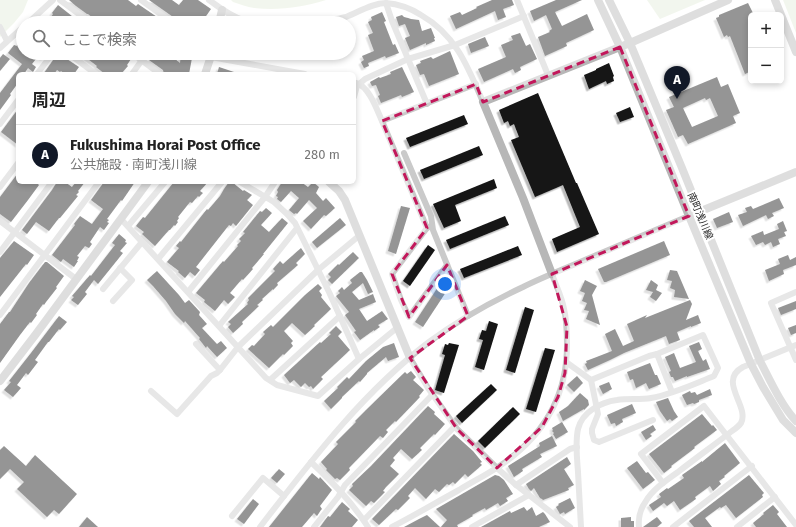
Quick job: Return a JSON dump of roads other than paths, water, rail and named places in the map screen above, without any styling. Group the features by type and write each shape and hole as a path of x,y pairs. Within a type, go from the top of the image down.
{"street":[{"path":"36,16 53,0"},
{"path":"60,0 82,16"},
{"path":"141,0 163,16"},
{"path":"209,0 232,16"},
{"path":"517,0 548,75"},
{"name":"南町浅川線","path":"598,0 620,47 751,364 783,420 796,434"},
{"name":"南町浅川線","path":"609,0 630,43 701,212 760,360 772,385 796,421"},
{"path":"483,102 630,43 728,0"},
{"path":"775,0 796,52"},
{"path":"348,16 375,5 386,3 401,5 415,11 442,29 455,45 463,57 476,84 523,198 564,308 567,327 565,373 552,412 542,427 518,452 496,468 392,527"},
{"path":"386,3 427,104"},
{"path":"221,16 222,10"},
{"path":"468,316 433,230 429,227 382,121 369,94 357,84 408,59 455,45 524,16"},
{"path":"0,26 7,41"},
{"path":"0,48 16,33"},
{"path":"39,72 48,60"},
{"path":"77,60 93,72"},
{"path":"133,72 142,60 157,72"},
{"path":"206,72 209,60"},
{"path":"236,60 295,72"},
{"path":"85,72 88,68"},
{"path":"382,121 476,84"},
{"path":"0,124 16,103"},
{"path":"404,153 431,216 429,227 392,274 409,317 447,265"},
{"path":"0,188 16,166"},
{"path":"260,527 337,430 362,403 428,343 468,316 552,274 796,172"},
{"path":"0,252 51,184"},
{"path":"0,315 98,184"},
{"path":"0,381 147,184"},
{"path":"128,226 163,184"},
{"path":"158,260 220,184"},
{"path":"243,184 274,202 295,223 359,359"},
{"path":"188,292 265,197 274,184"},
{"path":"331,184 339,191 345,200 410,358 432,395 455,426 496,468 565,526"},
{"path":"121,219 266,378 277,385 318,396 359,359 398,327"},
{"path":"0,221 76,279"},
{"path":"219,326 297,228"},
{"path":"150,391 176,414 211,376 220,370 238,347 318,270 360,234"},
{"path":"103,289 142,242"},
{"path":"113,301 132,280 120,268"},
{"path":"796,292 771,302 793,346 796,360"},
{"path":"270,380 340,316"},
{"path":"581,527 577,447 580,422 590,411 606,402 651,398 680,390 714,376 718,368 703,335 591,380"},
{"path":"196,344 220,370"},
{"path":"639,527 638,523 641,513 646,500 651,494 663,483 740,424 742,419 742,411 733,384 733,376 736,371 793,346"},
{"path":"657,354 672,392"},
{"path":"566,362 591,380 597,407 597,416 591,431 594,440 599,442 653,420"},
{"path":"314,527 342,492 345,485 432,395"},
{"path":"663,483 641,454 704,406 796,524"},
{"path":"364,520 455,426"},
{"path":"516,485 570,449 577,447"},
{"path":"311,462 342,492 368,527"},
{"path":"673,527 752,466"},
{"path":"232,516 263,478 284,496"},
{"path":"472,527 529,495"},
{"path":"737,527 775,498"}],"place":[{"name":"Fukushima Horai Post Office","path":"677,99"}]}
